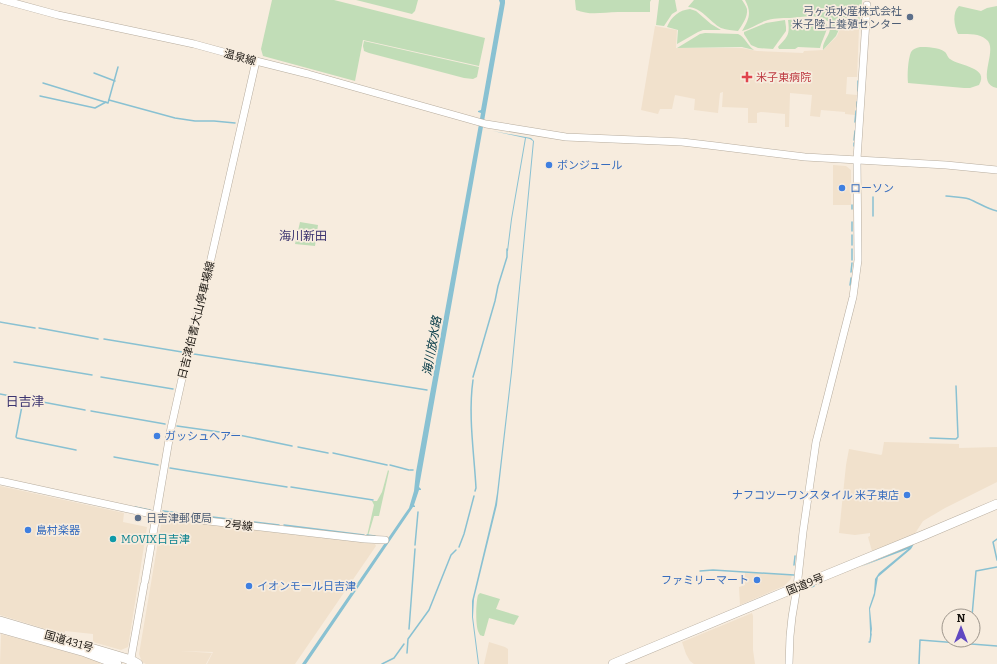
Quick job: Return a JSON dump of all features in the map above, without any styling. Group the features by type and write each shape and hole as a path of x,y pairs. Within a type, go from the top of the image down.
{"highway":[{"name":"国道9号","path":"613,664 997,504"},
{"name":"国道431号","path":"0,621 94,649 133,663"},
{"name":"国道431号","path":"0,628 85,652 117,664"}],"street":[{"name":"温泉線","path":"3,0 58,15 194,44 486,124 566,137 682,142 805,157 946,165 997,170"},
{"path":"789,664 790,636 816,442 845,330 854,290 858,260 857,159 867,5"},
{"name":"日吉津伯耆大山停車場線","path":"133,663 144,583 171,428 256,61"},
{"name":"2号線","path":"0,481 156,516 385,540"}],"shaded area":[{"name":"米子東病院","path":"655,26 677,30 676,48 742,48 757,51 803,53 804,51 823,50 837,36 841,26 859,29 857,77 847,77 846,94 857,95 855,115 845,114 845,112 821,110 820,117 810,116 812,95 790,93 789,127 785,127 785,114 761,112 757,113 757,123 748,123 748,108 722,107 723,92 720,93 718,113 694,110 695,99 675,95 672,109 660,109 658,114 641,110"},
{"name":"ローソン","path":"833,165 846,166 851,170 851,205 833,205"},
{"name":"ナフコツーワンスタイル 米子東店","path":"884,442 959,444 959,448 997,447 997,482 945,508 923,521 914,535 872,551 868,537 870,536 870,533 855,535 839,533 846,465 849,449 881,455"},
{"path":"0,486 124,513 123,522 147,527 128,647 121,650 93,642 93,634 65,631 65,635 0,615"},
{"name":"イオンモール日吉津","path":"166,520 375,544 376,546 295,664 207,664 213,652 180,651 212,653 206,664 146,664 142,662 139,654 161,524"},
{"path":"745,572 792,575 791,579 784,586 740,605 739,587 745,585"},
{"path":"752,613 755,664 694,664 690,661 682,642"},
{"path":"1,634 101,662 100,664 0,664"},
{"path":"489,642 508,649 508,664 484,664"}],"green space":[{"path":"272,0 334,0 485,38 479,66 363,40 355,81 263,56 261,49"},
{"path":"356,0 418,0 415,11 412,14"},
{"path":"575,0 651,0 650,12 592,13 576,10"},
{"path":"659,0 675,0 677,11 672,14 664,26 656,25"},
{"path":"694,0 742,0 747,9 747,15 738,31 723,29 697,9 688,7"},
{"path":"745,0 862,0 860,29 841,25 836,36 823,50 830,29 829,22 820,17 810,16 774,19 765,21 742,31 749,16"},
{"path":"959,6 981,11 997,6 997,88 991,85 988,81 987,75 990,46 988,41 978,35 958,34 954,19 955,12"},
{"path":"690,9 696,11 711,24 721,30 703,30 677,44 678,30 667,27 676,15 682,11"},
{"path":"807,18 817,19 826,23 827,27 820,48 798,47 795,49 779,49 778,47 788,35 788,20"},
{"path":"785,20 786,31 773,49 758,48 751,45 744,34 744,32 766,23"},
{"path":"700,34 738,34 754,50 742,47 677,48"},
{"path":"364,41 479,67 477,77 473,79 464,78 369,53 364,51"},
{"path":"920,47 942,50 950,59 977,71 980,74 981,79 979,85 964,88 908,83 908,67 911,52"},
{"path":"300,222 318,225 315,246 295,244"},
{"path":"388,470 379,516 374,516 367,536 374,505 372,501 377,501 382,492"},
{"path":"480,593 500,599 496,609 519,616 514,625 489,618 484,636 480,635 477,626 476,614 477,598"}],"water":[{"path":"499,0 505,0 505,3 419,487 421,490 419,490 414,505 415,507 413,507 306,664 302,664 409,508 414,491 416,472 481,113 478,111 481,110 500,3"},
{"path":"493,131 531,138 534,141 512,372 497,505 474,599 473,617 478,664 472,617 472,601 497,493 511,372 533,141 526,138 507,251 511,219 525,138"},
{"path":"914,544 911,549 878,577 875,595 870,609 872,629 870,636 869,608 874,593 875,579 879,573 908,549 860,567"}],"waterway":[{"path":"43,83 108,103 118,67"},
{"path":"94,73 115,81"},
{"path":"858,81 858,91"},
{"path":"40,96 95,108 106,102"},
{"path":"109,100 175,118 195,121 235,123"},
{"path":"857,102 857,107"},
{"path":"855,122 856,111"},
{"path":"854,140 855,131"},
{"path":"946,196 969,199 997,211"},
{"path":"873,197 873,216"},
{"path":"852,222 852,231"},
{"path":"852,235 852,245"},
{"path":"473,377 507,257 507,249"},
{"path":"852,249 852,260"},
{"path":"851,272 852,263"},
{"path":"850,285 851,278"},
{"path":"0,322 35,328"},
{"path":"39,328 98,339"},
{"path":"104,339 182,352"},
{"path":"194,354 427,390"},
{"path":"14,362 92,375"},
{"path":"101,377 173,389"},
{"path":"473,380 471,420 475,491"},
{"path":"930,438 956,439 958,437 956,386"},
{"path":"0,394 85,410"},
{"path":"22,406 17,438 76,450"},
{"path":"91,411 165,424"},
{"path":"177,426 234,434 292,446"},
{"path":"298,447 328,453"},
{"path":"333,453 387,465"},
{"path":"114,457 158,465"},
{"path":"390,465 409,470"},
{"path":"170,468 287,487"},
{"path":"291,487 373,500"},
{"path":"459,547 474,496"},
{"path":"135,507 150,510"},
{"path":"163,511 279,525"},
{"path":"415,545 418,512"},
{"path":"284,525 364,535"},
{"path":"367,535 375,536"},
{"path":"997,539 993,542 997,560"},
{"path":"409,629 415,549"},
{"path":"407,653 408,639 429,610 451,555 456,550"},
{"path":"794,565 795,556"},
{"path":"973,608 976,571 997,567"},
{"path":"700,571 713,570 794,575"},
{"path":"869,642 871,634"},
{"path":"919,664 920,640 997,646"},
{"path":"382,664 394,658 404,644"}],"place":[{"name":"弓ヶ浜水産株式会社 米子陸上養殖センター","path":"910,17"},
{"name":"米子東病院","path":"747,77"},
{"name":"ボンジュール","path":"549,165"},
{"name":"ローソン","path":"842,188"},
{"name":"ガッシュヘアー","path":"157,436"},
{"name":"ナフコツーワンスタイル 米子東店","path":"907,495"},
{"name":"日吉津郵便局","path":"138,518"},
{"name":"島村楽器","path":"28,530"},
{"name":"MOVIX日吉津","path":"113,539"},
{"name":"ファミリーマート","path":"757,580"},
{"name":"イオンモール日吉津","path":"249,586"}],"district":[{"name":"海川新田","path":"303,236"},
{"name":"日吉津","path":"25,401"}],"water label":[{"name":"海川放水路","path":"432,346"}]}
